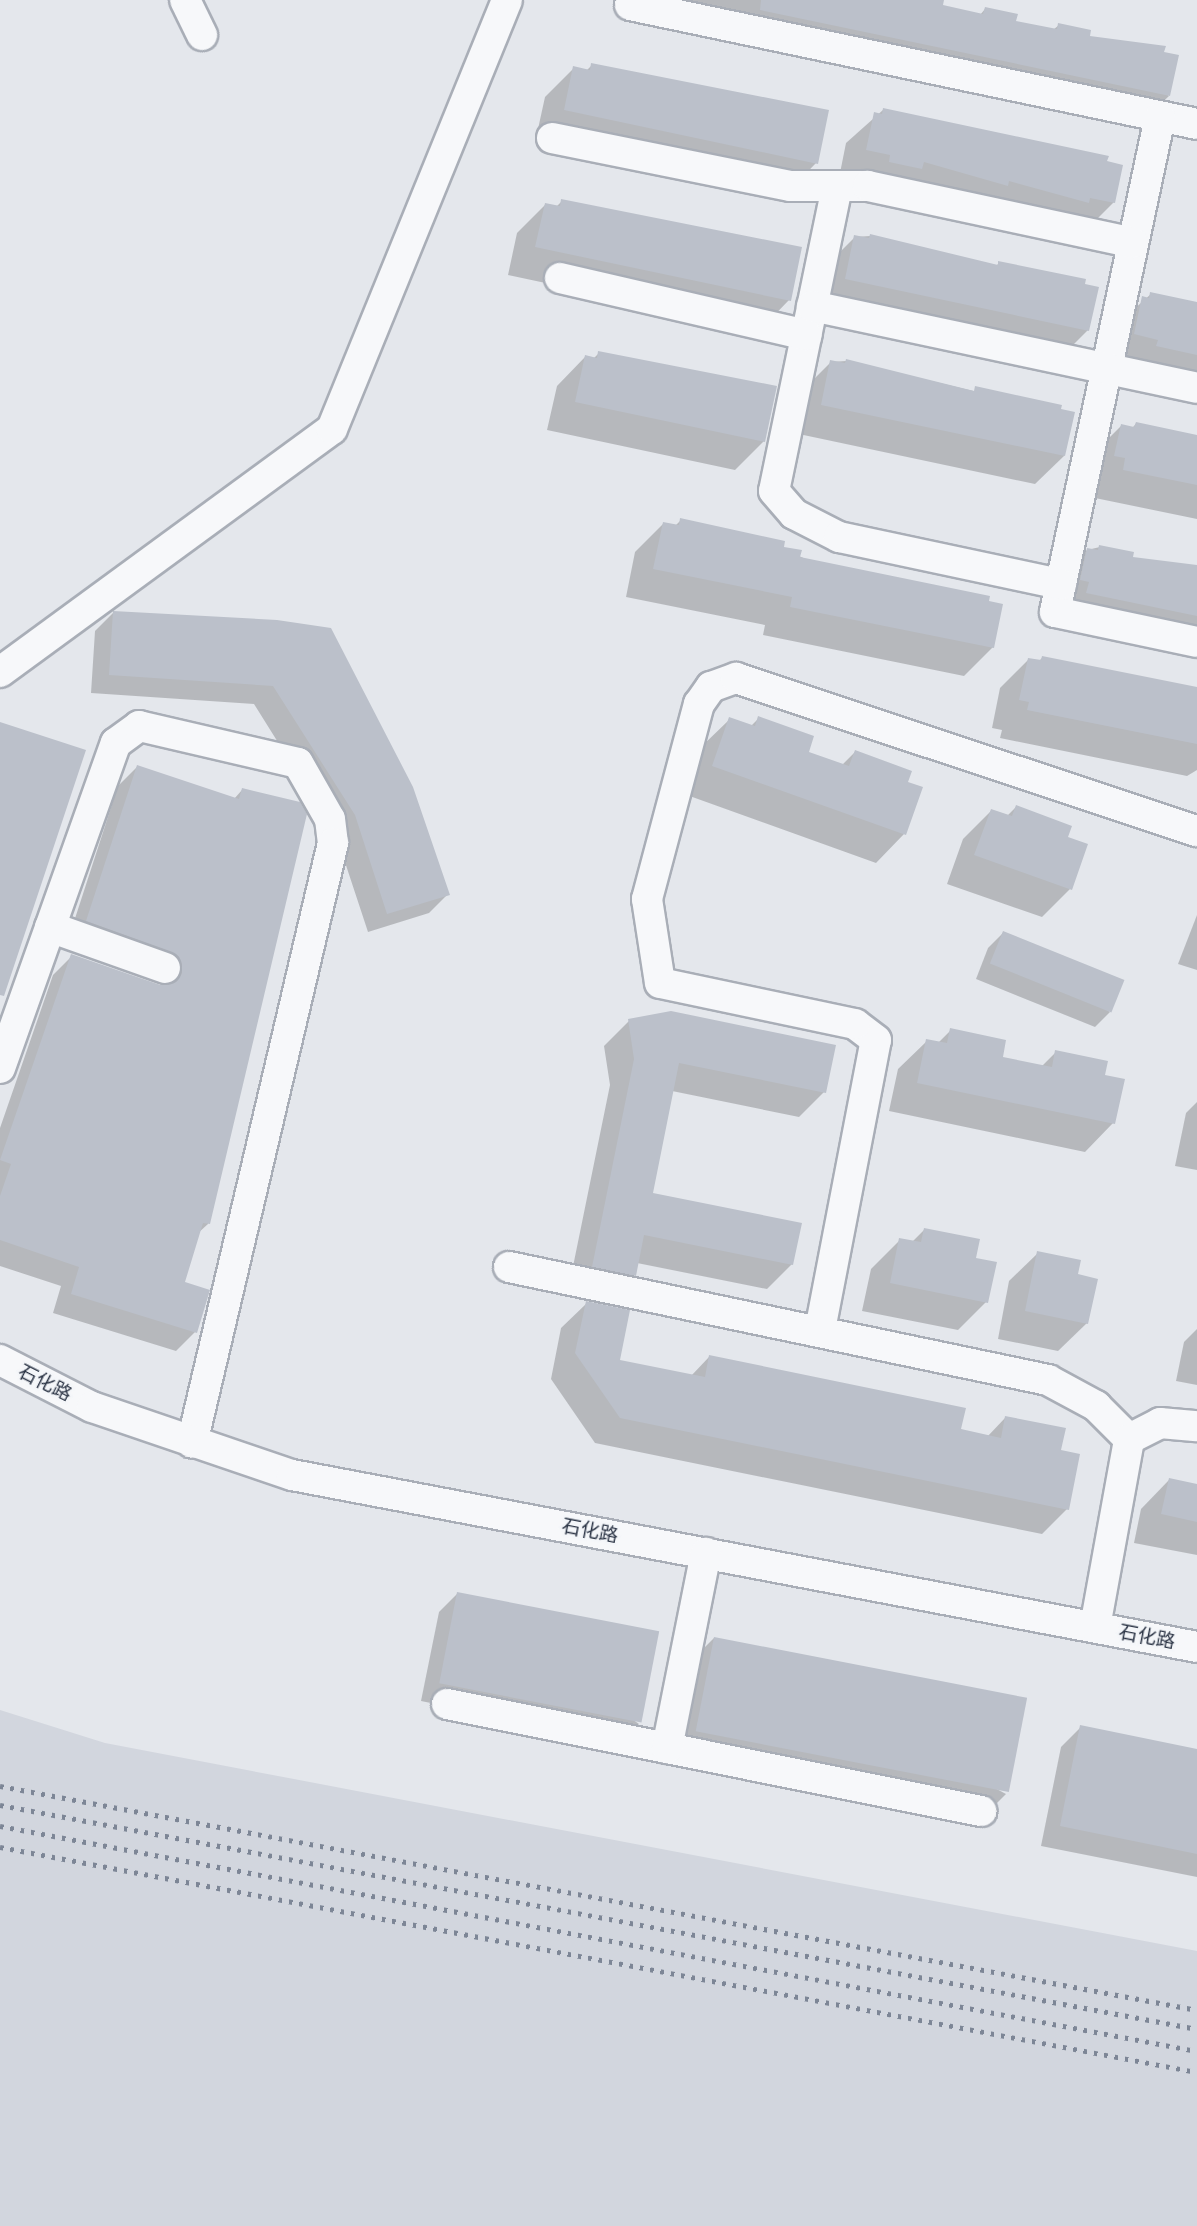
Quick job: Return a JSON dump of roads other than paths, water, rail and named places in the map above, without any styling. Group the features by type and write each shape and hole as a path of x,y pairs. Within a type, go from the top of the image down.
{"street":[{"path":"186,0 202,35"},
{"path":"0,672 332,429 507,0"},
{"path":"629,5 1197,124"},
{"path":"1160,117 1055,612 1197,642"},
{"path":"552,138 790,186 868,186 1133,243"},
{"path":"837,187 774,491 794,514 839,537 1061,584"},
{"path":"560,278 1107,369 1197,388"},
{"path":"820,1330 876,1040 855,1024 660,984 647,900 699,704 711,687 736,678 1197,831"},
{"path":"0,1068 116,743 139,726 298,763 330,819 333,844 192,1443"},
{"path":"50,927 165,968"},
{"path":"509,1267 820,1330 1048,1380 1096,1406 1129,1439"},
{"name":"石化路","path":"0,1360 92,1407 292,1475 1197,1647"},
{"path":"1129,1439 1160,1423 1197,1426"},
{"path":"1095,1627 1129,1439"},
{"path":"667,1748 706,1553"},
{"path":"447,1704 981,1811"}],"railway":[{"path":"0,1786 1197,2010"},
{"path":"0,1805 1197,2029"},
{"path":"0,1826 1197,2051"},
{"path":"0,1847 1197,2072"}]}
